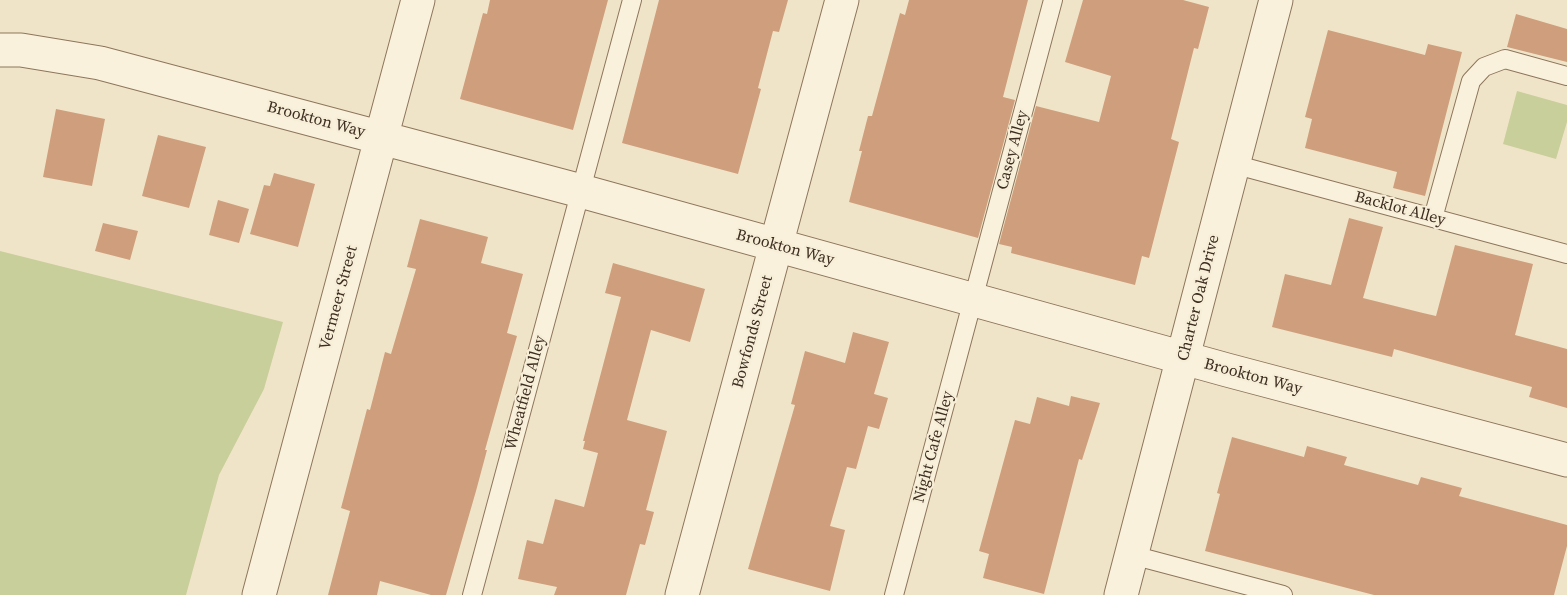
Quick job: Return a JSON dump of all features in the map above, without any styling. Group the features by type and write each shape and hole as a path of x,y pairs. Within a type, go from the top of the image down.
{"street":[{"name":"Vermeer Street","path":"260,595 418,0"},
{"name":"Bowfonds Street","path":"682,595 842,0"},
{"name":"Charter Oak Drive","path":"1121,595 1276,0"},
{"name":"Brookton Way","path":"0,50 21,50 100,63 581,191 1183,358 1567,460"}],"lane":[{"name":"Wheatfield Alley","path":"472,595 632,0"},
{"name":"Casey Alley","path":"974,299 1053,0"},
{"path":"1433,218 1471,81 1484,66 1505,58 1567,76"},
{"name":"Backlot Alley","path":"1233,164 1567,254"},
{"name":"Night Cafe Alley","path":"894,595 974,299"},
{"path":"1132,555 1283,595"}],"green space":[{"path":"1517,91 1567,105 1567,122 1556,159 1503,144"},
{"path":"0,251 283,322 264,389 219,475 186,595 0,595"}],"building":[{"path":"490,0 608,0 573,130 460,99 483,13 487,14"},
{"path":"659,0 788,0 779,32 773,31 758,88 761,89 738,174 622,143"},
{"path":"909,0 1028,0 1003,97 1015,100 978,238 849,202 868,116 872,116 900,13 905,15"},
{"path":"1083,0 1183,0 1209,7 1198,49 1194,48 1171,139 1179,142 1149,258 1142,256 1135,285 1011,253 1012,247 999,244 1036,106 1099,122 1111,76 1065,62"},
{"path":"1516,14 1567,29 1567,62 1507,47"},
{"path":"1328,30 1425,55 1428,44 1462,52 1425,196 1393,188 1397,172 1305,148 1312,119 1305,117"},
{"path":"56,109 105,119 92,186 43,177"},
{"path":"158,135 206,147 189,208 142,196"},
{"path":"274,173 315,184 298,247 250,234 264,185 270,186"},
{"path":"218,200 249,209 239,243 209,235"},
{"path":"1349,218 1383,227 1363,298 1423,313 1436,316 1455,245 1533,264 1515,335 1567,349 1567,408 1529,397 1532,387 1394,349 1392,357 1272,327 1285,274 1331,285"},
{"path":"420,219 488,237 481,263 523,274 507,333 517,336 446,595 431,595 380,581 377,595 328,595 350,511 341,508 367,409 370,410 385,352 391,354 416,269 407,267"},
{"path":"103,223 138,231 130,260 95,251"},
{"path":"613,263 705,289 690,342 651,330 627,420 667,431 646,510 654,512 645,545 640,544 626,595 554,595 557,587 518,579 527,540 543,544 555,499 584,507 598,453 583,449 585,441 583,441 621,297 605,293"},
{"path":"853,332 889,342 874,394 888,398 879,429 868,426 856,469 847,467 830,526 845,530 830,591 748,569 795,405 791,404 805,351 845,363"},
{"path":"1071,396 1100,403 1082,460 1079,459 1044,594 983,578 989,554 979,551 1015,420 1030,424 1037,397 1069,406"},
{"path":"1232,437 1304,457 1307,446 1347,457 1344,465 1418,485 1421,477 1462,488 1459,496 1567,525 1567,546 1554,595 1374,595 1205,551"}]}
